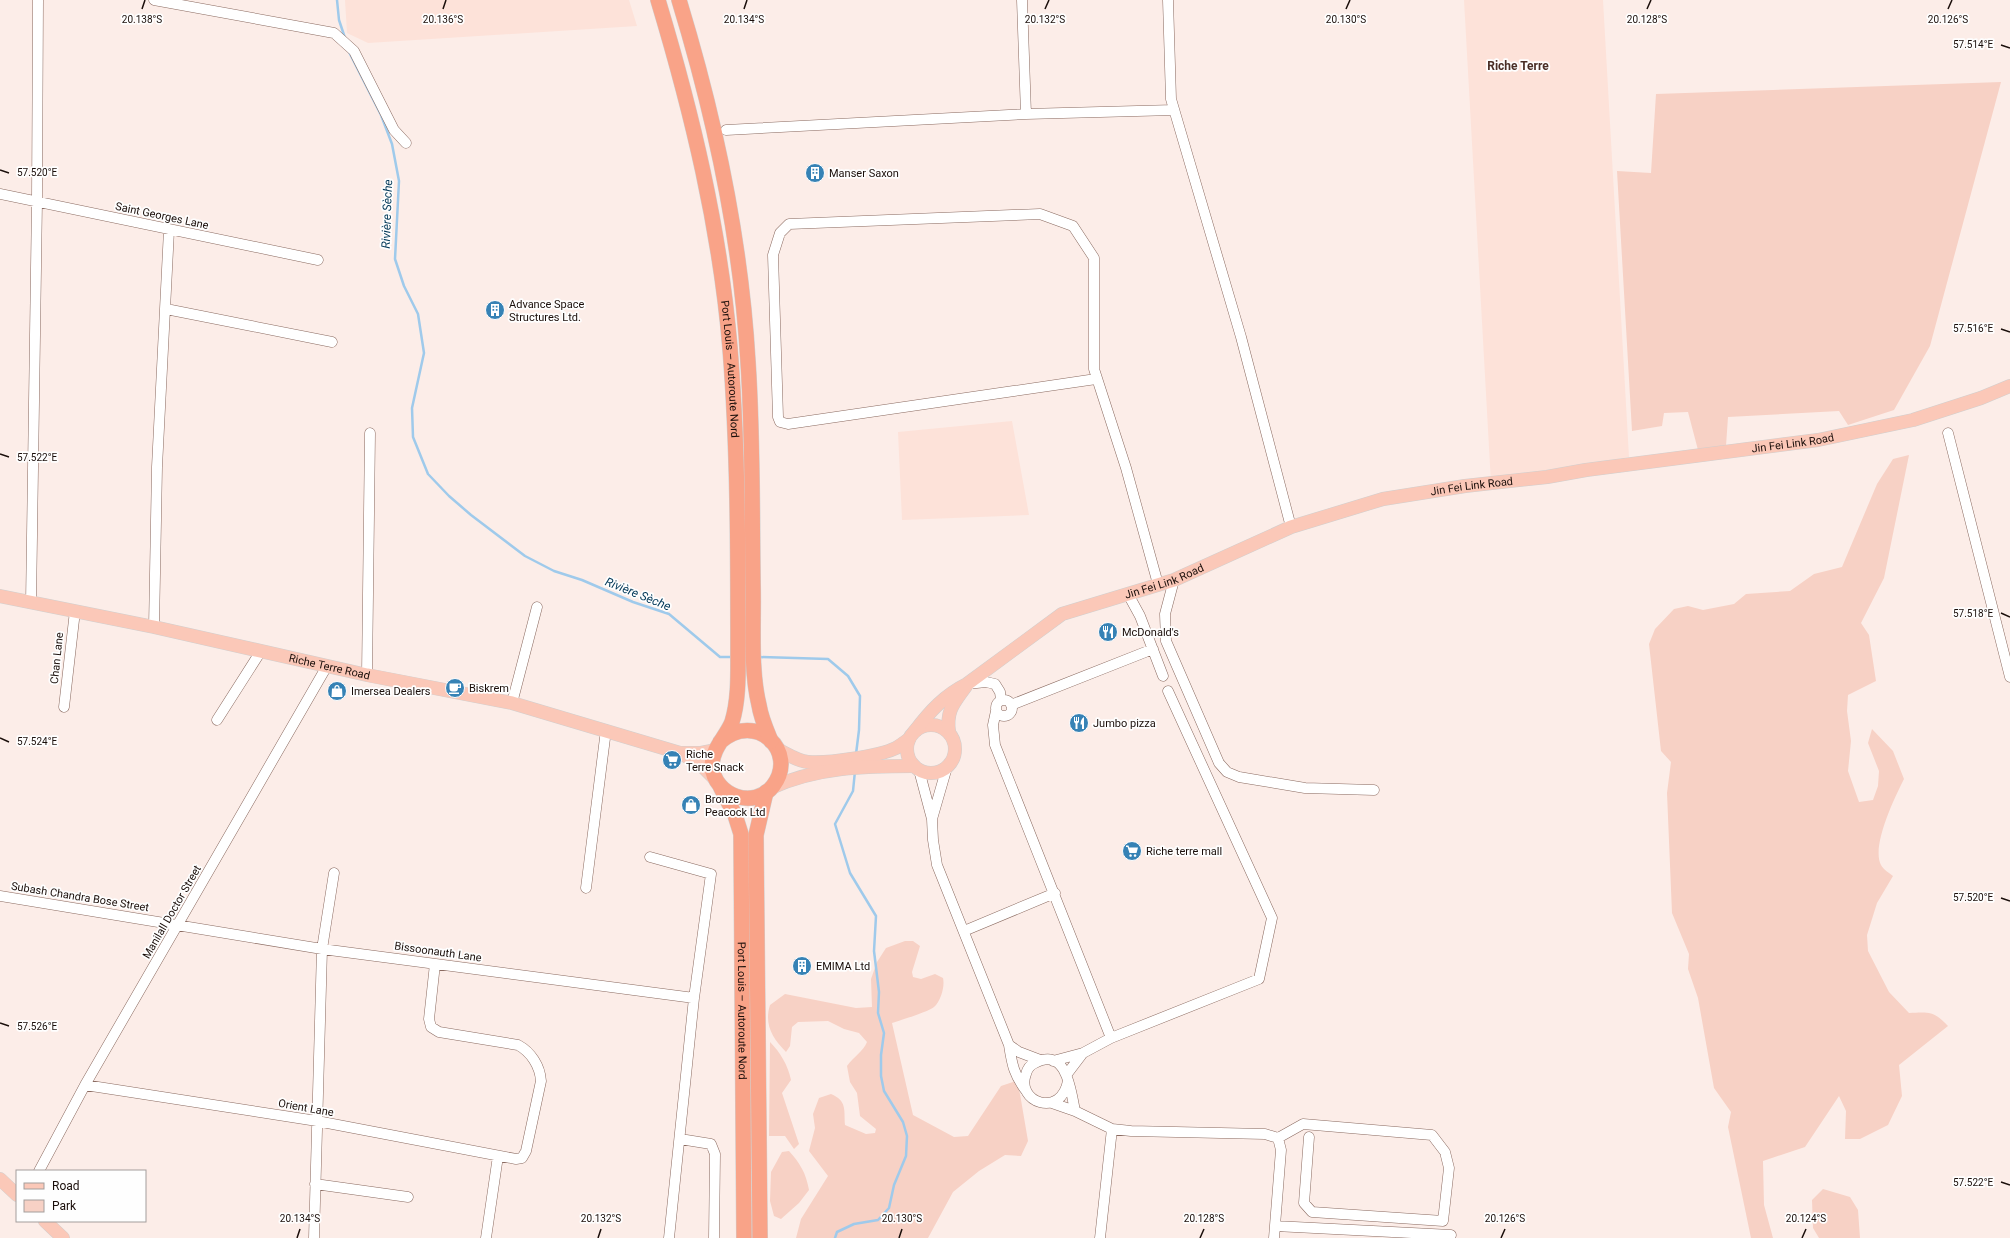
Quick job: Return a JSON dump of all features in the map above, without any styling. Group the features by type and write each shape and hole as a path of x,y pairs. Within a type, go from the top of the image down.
{"highway":[{"name":"Port Louis – Autoroute Nord","path":"658,0 705,174 720,268 730,347 738,543 738,668 737,698 731,724 718,746"},
{"name":"Port Louis – Autoroute Nord","path":"679,0 700,68 725,177 735,237 744,310 752,445 755,666 758,703 762,720 774,745"},
{"path":"745,730 764,734 774,745 780,759 780,769 777,779 769,790 755,798 743,798 731,795 718,783 712,768 718,746 736,732 745,730"},
{"name":"Port Louis – Autoroute Nord","path":"718,783 735,815 741,834 744,1238"},
{"name":"Port Louis – Autoroute Nord","path":"760,1238 756,835 769,790"}],"main road":[{"name":"Jin Fei Link Road","path":"967,684 1022,644 1061,620 1130,598 1158,584 1174,580 1292,527 1383,499 1465,486 1547,477 1586,470 1818,440 1913,420 1981,398 2010,386"},
{"path":"1130,598 1162,590 1174,580"},
{"name":"Riche Terre Road","path":"0,596 154,627 367,675 512,703 680,753"},
{"path":"769,790 790,779 832,770 886,765 917,768 930,773 940,771 947,767 955,754 956,746 950,732 948,718 949,710 967,684"},
{"path":"917,768 909,758 907,749 912,735 928,712 951,692 967,684"},
{"path":"774,745 795,758 808,762 843,760 886,752 896,748 929,724 936,725 950,732"},
{"path":"680,753 700,753 718,746"},
{"path":"680,753 699,763 718,783"},
{"path":"0,1179 16,1194"},
{"path":"46,1222 63,1238"}],"street":[{"path":"31,603 37,201 38,0"},
{"path":"154,0 334,33 354,51 394,130 406,142"},
{"path":"1022,0 1026,114"},
{"path":"1168,0 1171,99 1241,337 1292,527"},
{"path":"726,130 1026,114 1174,110"},
{"name":"Saint Georges Lane","path":"0,194 318,260"},
{"path":"1096,379 788,424 780,422 778,417 773,255 780,233 789,224 1040,214 1073,226 1094,258 1094,369 1124,461 1158,584"},
{"path":"154,627 157,467 169,230"},
{"path":"166,309 332,342"},
{"path":"1948,433 2010,677"},
{"path":"367,675 370,434"},
{"path":"1174,580 1165,614 1166,641 1219,763 1227,772 1239,777 1305,788 1374,790"},
{"path":"1130,598 1140,616 1163,676"},
{"path":"512,703 537,607"},
{"name":"Chan Lane","path":"64,707 74,611"},
{"path":"1012,705 1153,649"},
{"path":"217,720 261,651"},
{"name":"Manilall Doctor Street","path":"40,1170 85,1085 179,925 327,666"},
{"path":"967,684 986,682 995,684 1000,692 1001,700"},
{"path":"1009,1045 1019,1052 1040,1060 1053,1061 1083,1053 1111,1038 1259,979 1272,918 1168,691"},
{"path":"1012,705 1007,700 1001,700 996,704 993,725 994,736 1001,762 1055,893 1111,1038"},
{"path":"994,736 1005,716 1011,712 1012,705"},
{"path":"996,711 1000,715 1005,716"},
{"path":"586,888 606,730"},
{"path":"932,819 947,767"},
{"path":"917,768 932,819 933,840 938,865 1009,1045 1012,1068 1017,1080 1037,1102 1052,1103 1075,1111 1112,1129 1131,1131 1265,1134 1278,1138 1303,1124 1432,1135 1445,1152 1449,1168 1442,1221 1312,1212 1304,1203 1309,1137"},
{"path":"650,857 711,874 694,998 669,1238"},
{"path":"314,1238 322,949 334,873"},
{"path":"964,931 1055,893"},
{"name":"Subash Chandra Bose Street","path":"0,896 179,925"},
{"name":"Bissoonauth Lane","path":"179,925 322,949 694,998"},
{"name":"Orient Lane","path":"85,1085 317,1121 498,1156 516,1159 522,1158 526,1151 541,1081 541,1072 528,1050 518,1045 439,1032 431,1027 429,1019 435,964"},
{"path":"1052,1103 1062,1096 1067,1090 1067,1078 1083,1053"},
{"path":"1027,1092 1024,1085 1027,1070 1040,1060"},
{"path":"1053,1061 1062,1066 1067,1078 1075,1111"},
{"path":"1100,1238 1112,1129"},
{"path":"1274,1238 1281,1150 1278,1138"},
{"path":"680,1139 711,1144 715,1154 714,1238"},
{"path":"486,1238 498,1156"},
{"path":"315,1184 408,1197"},
{"path":"1275,1226 1451,1235"}],"shaded area":[{"path":"345,0 629,0 637,26 368,43 347,33"},
{"path":"1464,0 1603,0 1629,457 1491,483"},
{"path":"1012,421 1029,515 902,520 898,432"}],"green space":[{"path":"2001,82 1930,346 1894,410 1848,425 1839,411 1728,417 1726,446 1698,450 1688,412 1664,413 1662,426 1632,431 1617,171 1651,173 1656,94"},
{"path":"1909,455 1884,578 1861,623 1869,635 1876,681 1848,695 1847,711 1851,741 1848,771 1859,802 1873,800 1878,786 1879,771 1868,743 1872,729 1893,751 1904,779 1885,822 1879,846 1879,857 1881,865 1893,876 1877,903 1867,935 1868,951 1889,992 1909,1013 1922,1012 1935,1015 1948,1026 1899,1065 1902,1096 1888,1125 1860,1139 1845,1139 1846,1111 1839,1096 1805,1147 1763,1161 1764,1205 1773,1238 1751,1238 1728,1127 1731,1112 1714,1088 1698,998 1688,969 1689,954 1672,913 1667,793 1671,762 1661,751 1649,644 1655,629 1674,609 1688,606 1703,610 1734,604 1746,594 1790,591 1814,574 1842,567 1877,484 1893,459"},
{"path":"905,941 913,941 920,946 912,972 913,977 921,979 935,974 943,978 943,989 934,1007 892,1023 913,1115 954,1137 968,1136 1001,1086 1016,1081 1020,1094 1028,1141 1021,1156 1005,1155 979,1171 953,1192 928,1238 796,1238 801,1219 828,1176 809,1151 815,1128 813,1114 819,1098 831,1094 836,1097 844,1106 845,1125 866,1134 875,1133 876,1129 860,1116 857,1093 850,1082 847,1066 863,1049 867,1042 859,1033 844,1029 828,1021 798,1022 792,1027 790,1046 786,1052 770,1030 768,1012 770,1005 785,994 856,1008 872,1007 871,979 877,962 886,948"},
{"path":"770,1042 783,1059 791,1080 782,1093 799,1144 794,1149 785,1136 769,1136"},
{"path":"789,1151 802,1169 809,1190 799,1203 781,1219 774,1216 770,1201 771,1172 782,1152"},
{"path":"1823,1189 1850,1197 1858,1210 1860,1238 1819,1238 1813,1228 1812,1200"}],"waterway":[{"name":"Rivière Sèche","path":"337,0 339,20 345,38"},
{"name":"Rivière Sèche","path":"348,50 381,115 392,144 399,181 395,259 404,286 418,314 424,353 412,408 413,437 428,474 449,496 471,515 525,556 554,571 582,580 633,602 669,614 720,657 734,657"},
{"name":"Rivière Sèche","path":"759,657 828,659 848,676 860,696 859,730 856,754"},
{"name":"Rivière Sèche","path":"835,1238 837,1232 854,1224 878,1220 889,1208 894,1185 906,1156 907,1136 903,1122 884,1091 881,1076 881,1055 884,1033 878,1013 879,992 874,951 876,916 850,873 835,824 853,791 855,771"}],"place":[{"name":"Manser Saxon","path":"815,173"},
{"name":"Advance Space Structures Ltd.","path":"495,310"},
{"name":"McDonald's","path":"1108,632"},
{"name":"Biskrem","path":"455,688"},
{"name":"Imersea Dealers","path":"337,691"},
{"name":"Jumbo pizza","path":"1079,723"},
{"name":"Riche Terre Snack","path":"672,760"},
{"name":"Bronze Peacock Ltd","path":"691,805"},
{"name":"Riche terre mall","path":"1132,851"},
{"name":"EMIMA Ltd","path":"802,966"}],"district":[{"name":"Riche Terre","path":"1518,66"}]}
